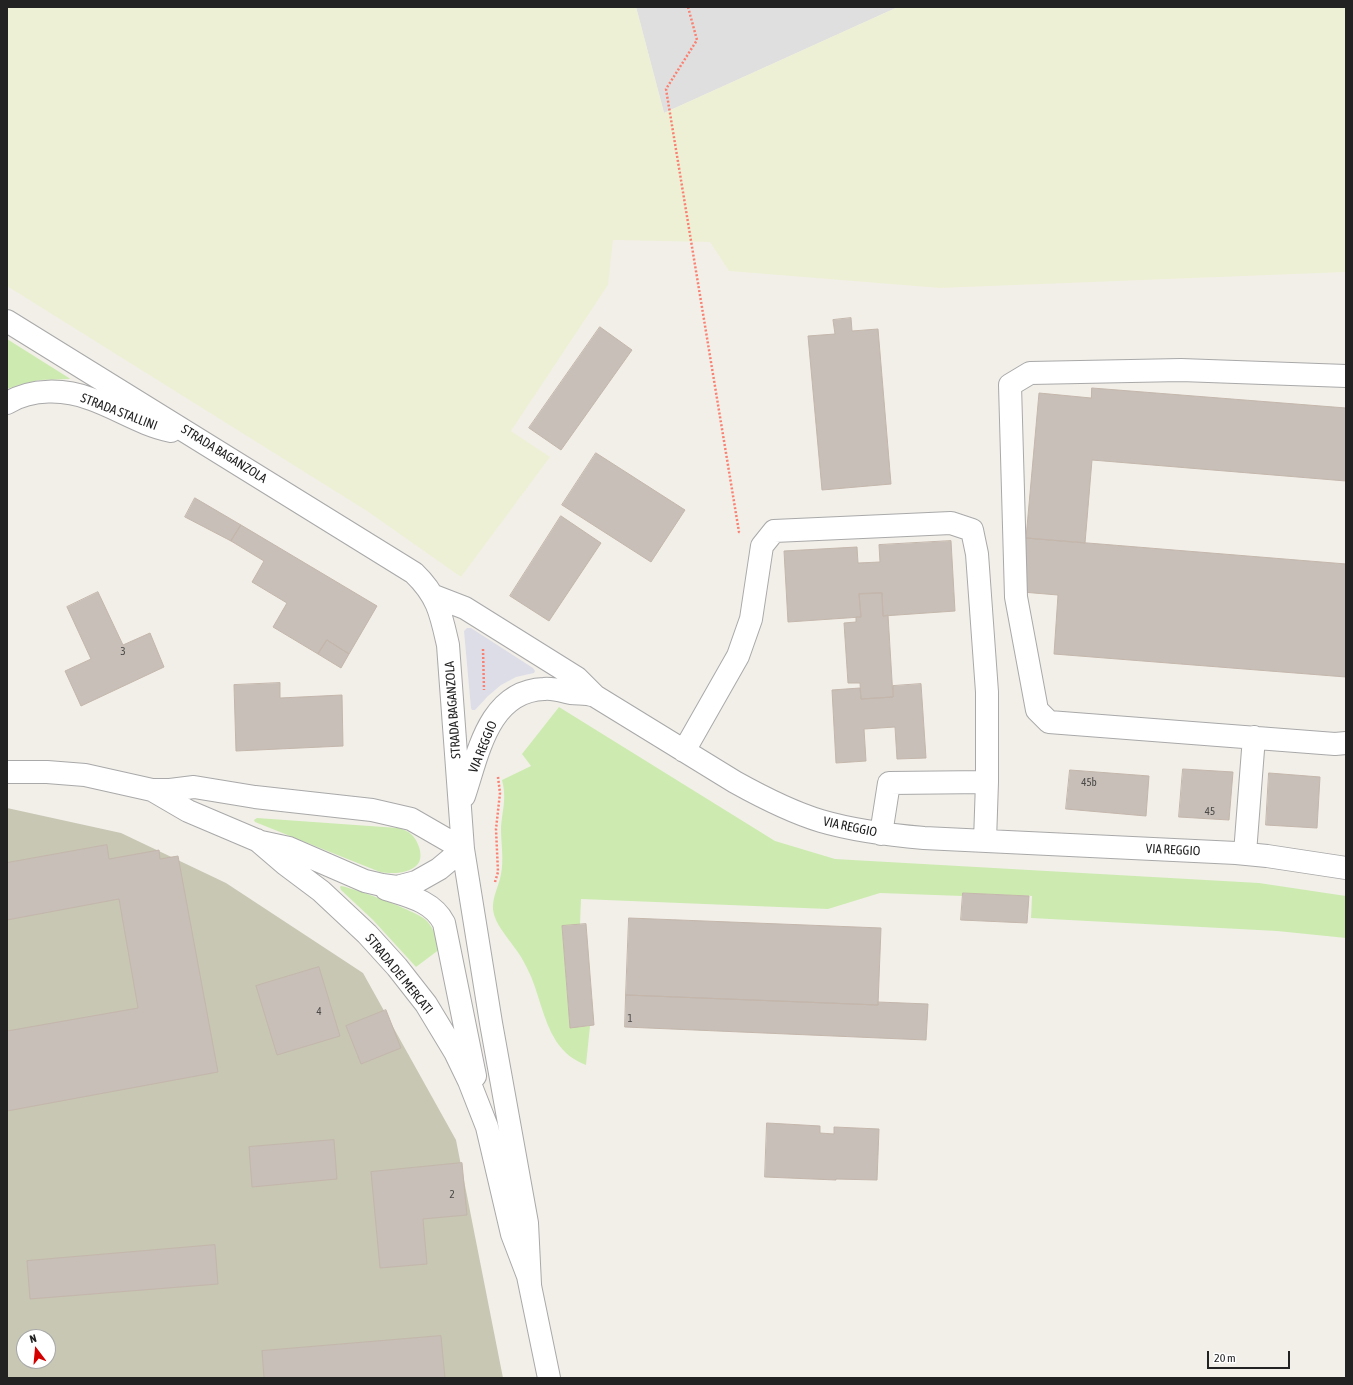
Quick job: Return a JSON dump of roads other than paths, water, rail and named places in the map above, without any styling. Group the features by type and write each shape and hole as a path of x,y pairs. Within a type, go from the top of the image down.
{"street":[{"name":"STRADA BAGANZOLA","path":"7,321 414,572 426,584 434,596 442,618 448,645 463,850"},
{"path":"1346,376 1180,370 1030,373 1010,385 1016,597 1037,710 1049,722 1335,744 1346,743"},
{"name":"STRADA STALLINI","path":"7,403 19,397 36,393 55,392 74,394 98,402 150,425 183,434 206,443"},
{"path":"684,751 738,656 751,619 762,546 774,531 950,523 972,530 977,554 987,692 987,782 985,841"},
{"path":"434,596 465,608 580,680 595,696"},
{"name":"VIA REGGIO","path":"460,809 485,734 495,717 502,708 516,696 536,690 552,689 595,696 735,782 770,801 834,825 881,834 924,838 1245,853 1346,868"},
{"path":"1245,853 1254,737"},
{"name":"STRADA DEI MERCATI","path":"7,772 47,772 85,775 152,790 183,808 257,840 289,848 365,881 389,887 410,884 425,878 463,850"},
{"path":"881,834 889,783 987,782"},
{"name":"STRADA DEI MERCATI","path":"152,790 170,790 194,787 255,797 354,807 388,813 411,819 463,850"},
{"name":"STRADA DEI MERCATI","path":"257,840 285,864 337,904 367,934 426,1004 436,1018 460,1062 482,1112 493,1150 512,1234 526,1269 530,1284 549,1378"},
{"name":"STRADA DEI MERCATI","path":"463,850 485,990 527,1223 529,1238 528,1269 530,1284"},
{"path":"365,881 425,903 434,909 441,918 447,937 472,1055 482,1112"}]}
